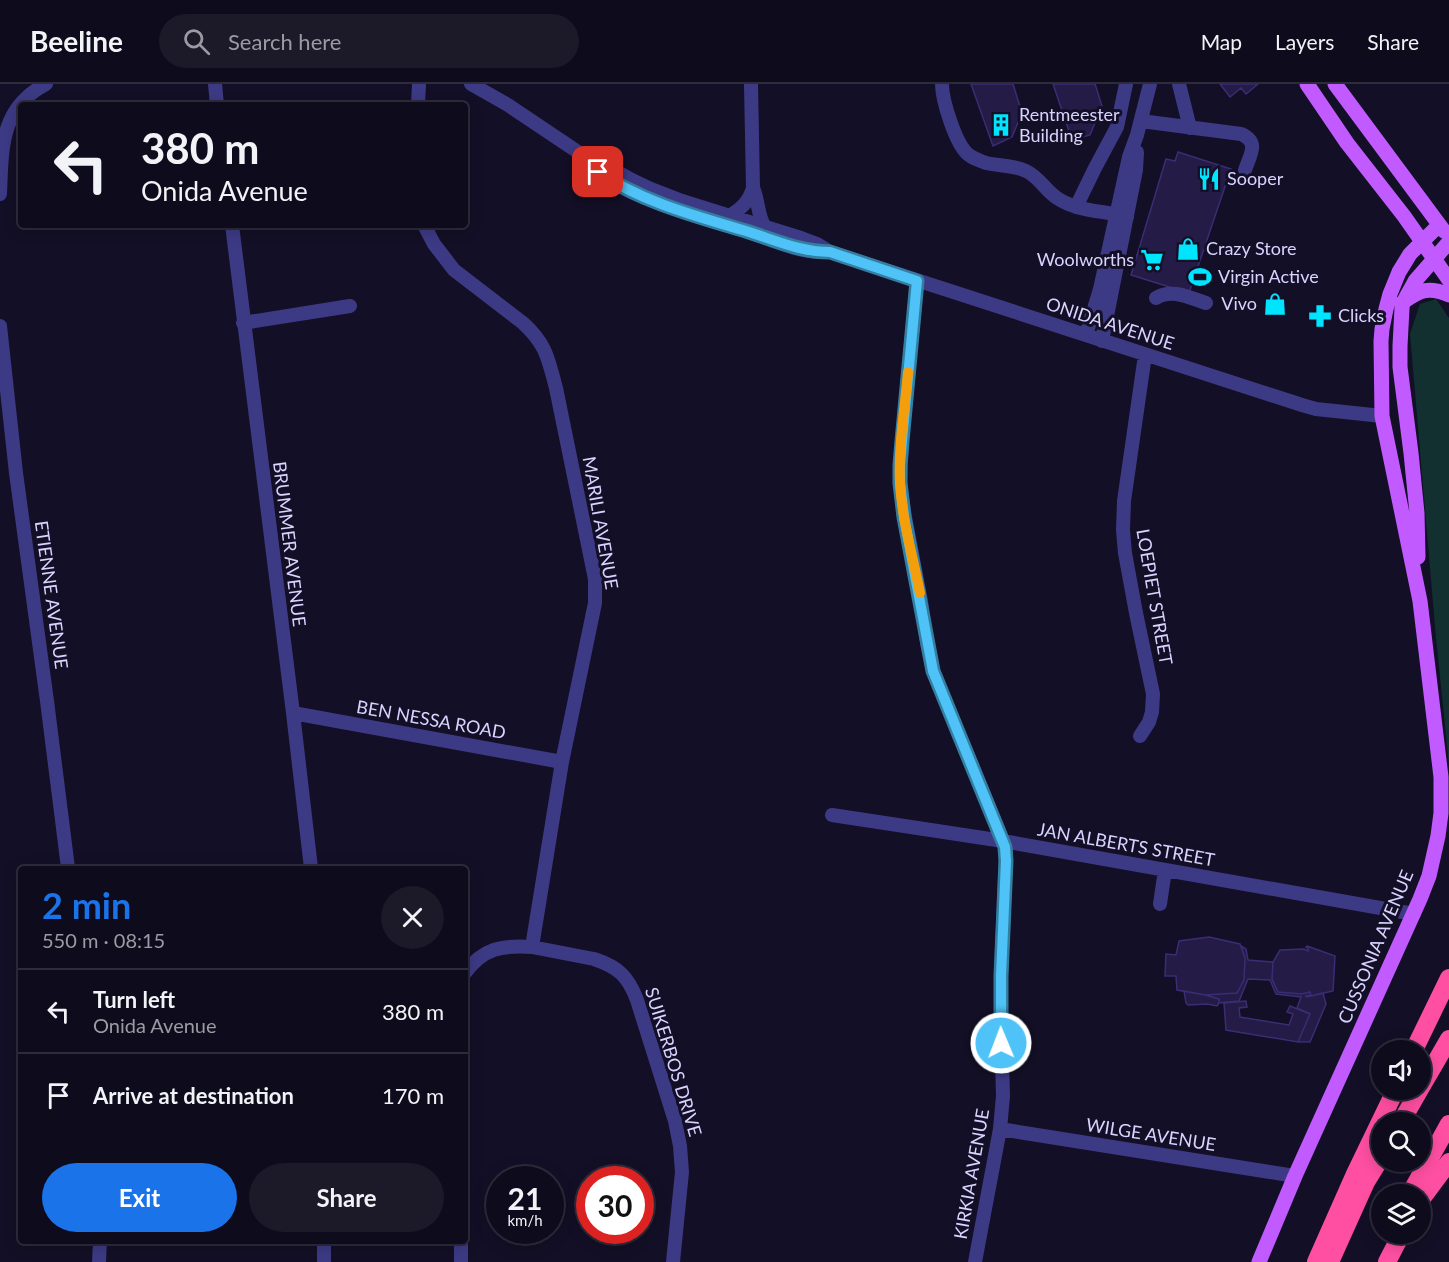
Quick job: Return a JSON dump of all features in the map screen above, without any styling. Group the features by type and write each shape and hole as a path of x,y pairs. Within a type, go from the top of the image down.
{"highway":[{"path":"1419,1040 1449,978"},
{"path":"1431,1070 1449,1039"},
{"path":"1316,1262 1390,1100"},
{"path":"1416,1184 1449,1124"},
{"path":"1431,1186 1449,1162"},
{"path":"1330,1262 1372,1172"},
{"path":"1376,1262 1385,1244"},
{"path":"1387,1262 1396,1244"}],"main road":[{"path":"1307,84 1347,143 1449,280"},
{"path":"1335,84 1449,240 1415,281 1397,316 1393,339 1393,395 1382,416"},
{"name":"CUSSONIA AVENUE","path":"1259,1262 1295,1176 1414,914 1433,861 1438,837 1441,805 1439,758 1420,601 1382,416 1381,341 1383,319 1399,272 1410,254 1439,225"},
{"path":"1403,302 1419,291 1425,290 1439,291 1449,295"},
{"path":"1403,302 1400,367 1417,513 1420,601"}],"street":[{"path":"22,102 46,84"},
{"path":"215,84 217,102"},
{"path":"418,102 419,84"},
{"name":"ONIDA AVENUE","path":"471,84 508,105 584,156 593,158 651,189 817,244 830,252 1145,355 1316,408 1382,416"},
{"path":"751,84 753,188 758,212 765,227"},
{"path":"942,84 942,95 948,115 958,141 968,155 988,163 1022,169 1039,179 1052,195 1076,207 1121,216"},
{"path":"1076,207 1117,127 1126,84"},
{"path":"1102,341 1109,276 1121,216 1136,170 1137,135 1150,84"},
{"path":"1179,84 1191,128"},
{"path":"0,194 3,141 8,125 18,108"},
{"path":"1141,121 1241,134 1249,138 1253,146 1245,170"},
{"name":"ONIDA AVENUE","path":"584,156 593,169 608,180 650,200 795,248 830,252"},
{"path":"729,216 742,208 753,188"},
{"name":"BRUMMER AVENUE","path":"232,228 311,866"},
{"name":"MARILI AVENUE","path":"426,228 434,244 454,270 533,332 542,343 556,388 593,572 596,597 562,762 532,947"},
{"path":"1086,335 1109,276"},
{"name":"KIRKIA AVENUE","path":"917,281 900,465 902,498 933,671 1003,841 1006,861 1000,1026 1003,1096 1000,1129 975,1262"},
{"path":"1156,298 1172,293 1206,303"},
{"path":"243,323 350,306"},
{"name":"ETIENNE AVENUE","path":"0,326 16,473 68,866"},
{"name":"LOEPIET STREET","path":"1140,736 1149,722 1153,694 1127,563 1123,524 1124,501 1145,355"},
{"name":"BEN NESSA ROAD","path":"293,713 562,762"},
{"name":"JAN ALBERTS STREET","path":"832,815 1003,841 1414,914"},
{"path":"1160,904 1165,870"},
{"name":"SUIKERBOS DRIVE","path":"468,969 477,958 495,949 511,946 532,947 603,962 618,970 631,986 681,1146 682,1172 673,1262"},
{"name":"WILGE AVENUE","path":"1000,1129 1295,1176"},
{"path":"99,1262 100,1244"},
{"path":"324,1244 324,1262"},
{"path":"461,1244 461,1262"}],"green space":[{"path":"1436,299 1449,318 1449,765 1410,334 1420,304"}],"building":[{"name":"Rentmeester Building","path":"971,84 1013,84 1022,113 1012,137 993,146"},
{"name":"Rentmeester Building","path":"1053,84 1095,84 1102,106 1090,135 1072,140"},
{"path":"1220,84 1258,84 1246,94 1241,88 1230,97"},
{"path":"1178,152 1231,169 1189,293 1131,275 1166,159 1175,161"},
{"path":"1209,937 1240,944 1245,958 1244,980 1237,993 1205,995 1177,990 1176,976 1165,976 1166,954 1176,955 1179,941"},
{"path":"1241,946 1246,949 1248,960 1273,962 1272,979 1278,992 1302,994 1310,992 1311,995 1307,997 1323,993 1326,1004 1310,1042 1298,1042 1310,1014 1297,1008 1301,997 1276,994 1270,980 1248,979 1239,1001 1219,1003 1219,999 1205,995 1237,993 1244,980 1245,958"},
{"path":"1307,946 1335,956 1333,991 1307,997 1311,995 1310,992 1302,994 1278,992 1272,979 1273,962 1280,950 1304,949 1308,951"},
{"path":"1184,991 1219,999 1219,1003 1217,1006 1188,1005"},
{"path":"1246,1001 1247,1007 1239,1008 1240,1017 1289,1025 1293,1014 1287,1012 1290,1006 1310,1014 1298,1042 1226,1030 1224,1003"}],"slow traffic":[{"path":"908,372 900,483 904,517 920,593"}],"place":[{"name":"Rentmeester Building","path":"1001,125"},
{"name":"Sooper","path":"1209,179"},
{"name":"Crazy Store","path":"1188,249"},
{"name":"Woolworths","path":"1152,260"},
{"name":"Virgin Active","path":"1200,277"},
{"name":"Vivo","path":"1275,304"},
{"name":"Clicks","path":"1320,316"}],"route":[{"path":"598,172 631,192 680,211 795,248 830,252 917,281 900,483 904,517 933,671 1005,847 1001,1043"}]}
